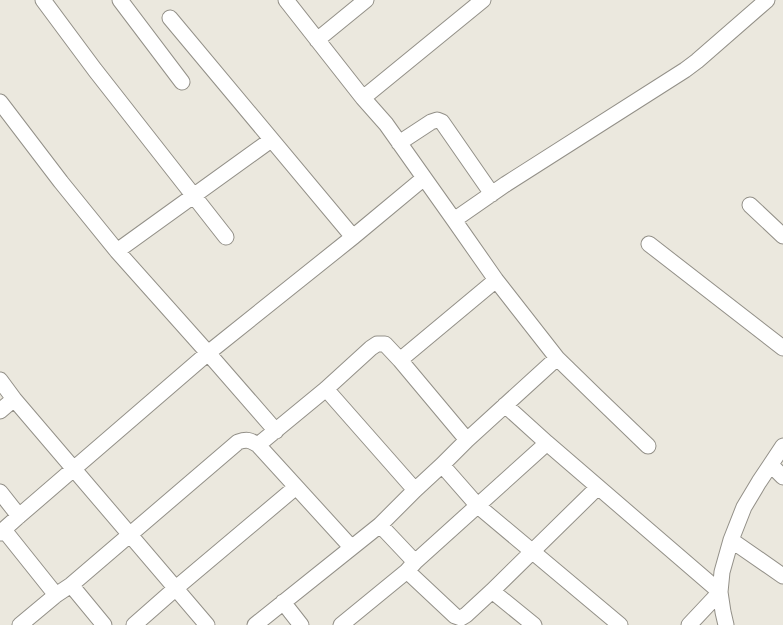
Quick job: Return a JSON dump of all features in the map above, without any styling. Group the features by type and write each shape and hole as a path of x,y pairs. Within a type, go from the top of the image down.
{"street":[{"path":"43,0 95,70 226,237"},
{"path":"120,0 182,82"},
{"path":"286,0 363,98 386,124 496,280 557,358 648,446"},
{"path":"317,40 366,0"},
{"path":"363,98 465,5 483,0"},
{"path":"454,220 685,70 767,0"},
{"path":"170,18 353,237"},
{"path":"0,102 117,252 276,431"},
{"path":"399,143 431,122 437,120 442,122 492,194"},
{"path":"117,252 271,140"},
{"path":"56,595 2,531 208,353 424,178"},
{"path":"750,205 783,236"},
{"path":"649,244 783,348"},
{"path":"400,360 496,280"},
{"path":"258,445 326,389 377,344 385,344 400,360 467,440"},
{"path":"255,625 380,525 467,440 557,358"},
{"path":"0,380 14,399 207,625"},
{"path":"326,389 415,490"},
{"path":"0,411 14,399"},
{"path":"505,405 720,592"},
{"path":"20,625 56,595 71,585 238,442 247,440 258,445 351,547"},
{"path":"341,625 411,566 547,443"},
{"path":"726,625 720,592 722,572 731,540 744,507 783,446"},
{"path":"442,465 478,506 620,625"},
{"path":"771,465 783,477"},
{"path":"134,625 296,487"},
{"path":"380,525 411,566 455,616 461,618 492,591 598,487"},
{"path":"0,492 19,516"},
{"path":"731,540 783,576"},
{"path":"71,585 104,625"},
{"path":"492,591 534,625"},
{"path":"689,625 720,592"},
{"path":"282,602 301,625"}]}
